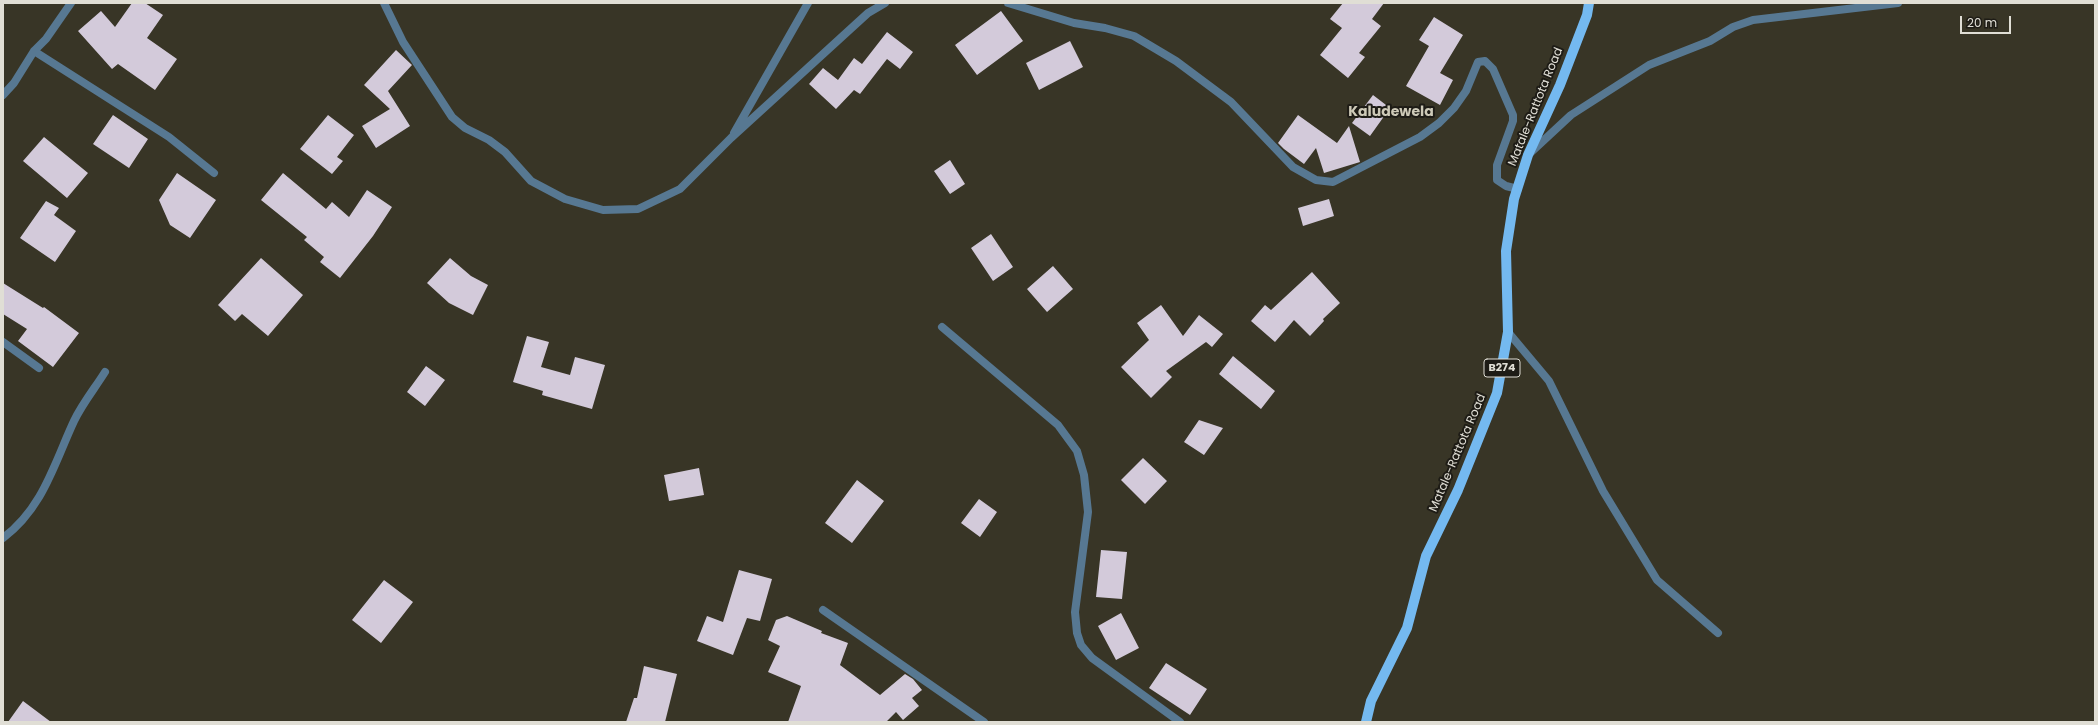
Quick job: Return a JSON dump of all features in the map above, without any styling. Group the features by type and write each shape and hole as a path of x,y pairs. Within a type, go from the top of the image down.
{"main road":[{"name":"Matale-Rattota Road","path":"1366,722 1371,701 1407,628 1426,556 1458,490 1497,393 1508,332 1506,251 1514,199 1528,155 1560,85 1587,15 1589,3"}],"street":[{"path":"3,95 14,83 34,51 46,39 71,3"},
{"path":"384,3 403,42 452,118 465,128 489,140 505,152 531,181 565,199 603,210 638,209 680,189 731,138 868,13 885,3"},
{"path":"731,138 756,91 808,3"},
{"path":"1008,3 1074,23 1104,28 1134,36 1176,61 1231,102 1294,167 1316,180 1333,182 1420,137 1439,123 1454,108 1466,91 1474,68 1478,62 1485,60 1493,69 1513,115 1513,121 1497,165 1497,180 1506,186 1518,189"},
{"path":"1528,155 1571,115 1635,73 1649,65 1710,41 1733,27 1754,20 1898,3"},
{"path":"34,51 169,137 214,173"},
{"path":"942,326 1058,425 1077,451 1084,475 1088,512 1075,612 1077,633 1081,646 1092,658 1180,722"},
{"path":"1508,332 1549,381 1603,491 1657,580 1718,633"},
{"path":"3,342 39,368"},
{"path":"3,538 20,526 43,492 62,452 74,420 105,372"},
{"path":"823,610 984,722"}],"building":[{"path":"132,3 145,3 163,15 147,38 177,59 155,90 118,64 112,69 78,31 101,11 115,27"},
{"path":"1343,3 1384,3 1372,19 1381,26 1359,53 1365,57 1348,78 1320,55 1342,28 1330,19"},
{"path":"1001,11 1023,41 977,75 955,45"},
{"path":"1434,17 1463,35 1440,73 1453,80 1440,105 1406,86 1429,46 1419,40"},
{"path":"887,32 913,52 900,69 887,59 860,94 854,90 836,109 809,84 823,68 838,80 854,58 862,64"},
{"path":"1070,41 1083,67 1039,90 1026,63"},
{"path":"396,50 412,65 388,91 410,126 376,148 362,126 390,109 364,85"},
{"path":"1373,95 1390,108 1370,136 1352,123"},
{"path":"113,115 148,139 129,168 93,144"},
{"path":"328,115 354,135 337,157 343,161 332,174 300,149"},
{"path":"1298,115 1337,143 1349,126 1360,162 1324,173 1316,148 1304,164 1284,149 1278,143"},
{"path":"44,137 88,173 67,198 23,161"},
{"path":"950,160 965,184 950,194 934,171"},
{"path":"177,173 216,200 190,238 170,225 159,200"},
{"path":"283,173 326,209 332,202 349,217 367,190 392,207 373,236 340,278 320,262 324,257 304,240 307,237 261,200"},
{"path":"1329,199 1334,216 1303,226 1298,208"},
{"path":"46,201 59,208 54,215 76,231 55,262 20,238"},
{"path":"991,234 1013,267 993,281 971,248"},
{"path":"261,258 303,295 268,336 242,314 235,321 218,305"},
{"path":"450,258 471,276 488,285 473,315 449,303 427,283"},
{"path":"1053,266 1073,289 1047,312 1027,289"},
{"path":"1312,272 1340,303 1323,319 1324,321 1310,336 1294,320 1275,342 1251,321 1265,305 1271,310"},
{"path":"3,283 43,308 44,307 79,333 53,367 18,341 27,329 3,314"},
{"path":"1161,305 1183,336 1199,315 1223,334 1212,347 1206,342 1166,371 1172,377 1151,398 1121,367 1149,340 1137,323"},
{"path":"527,336 549,342 541,367 570,375 575,357 605,365 592,409 542,395 543,391 513,382"},
{"path":"1233,356 1275,391 1261,409 1219,374"},
{"path":"426,366 445,380 425,406 407,392"},
{"path":"1199,420 1223,428 1204,455 1184,442"},
{"path":"1143,458 1167,481 1145,504 1121,480"},
{"path":"699,468 704,495 669,501 664,475"},
{"path":"857,480 884,501 852,543 825,523"},
{"path":"979,499 997,512 980,537 961,523"},
{"path":"1101,550 1127,552 1122,599 1096,597"},
{"path":"739,570 772,579 760,621 747,618 733,655 697,641 707,616 723,622"},
{"path":"384,580 413,602 381,643 352,620"},
{"path":"1121,613 1139,648 1116,660 1098,626"},
{"path":"787,616 822,631 821,633 848,643 840,665 880,695 905,674 913,679 922,690 912,698 919,706 903,720 896,712 886,722 788,722 801,686 768,672 780,646 768,640 776,620"},
{"path":"1166,663 1207,689 1190,715 1149,688"},
{"path":"644,666 677,674 665,722 626,722 634,698 637,698"},
{"path":"23,701 51,722 8,722"}],"district":[{"name":"Kaludewela","path":"1391,112"}]}
